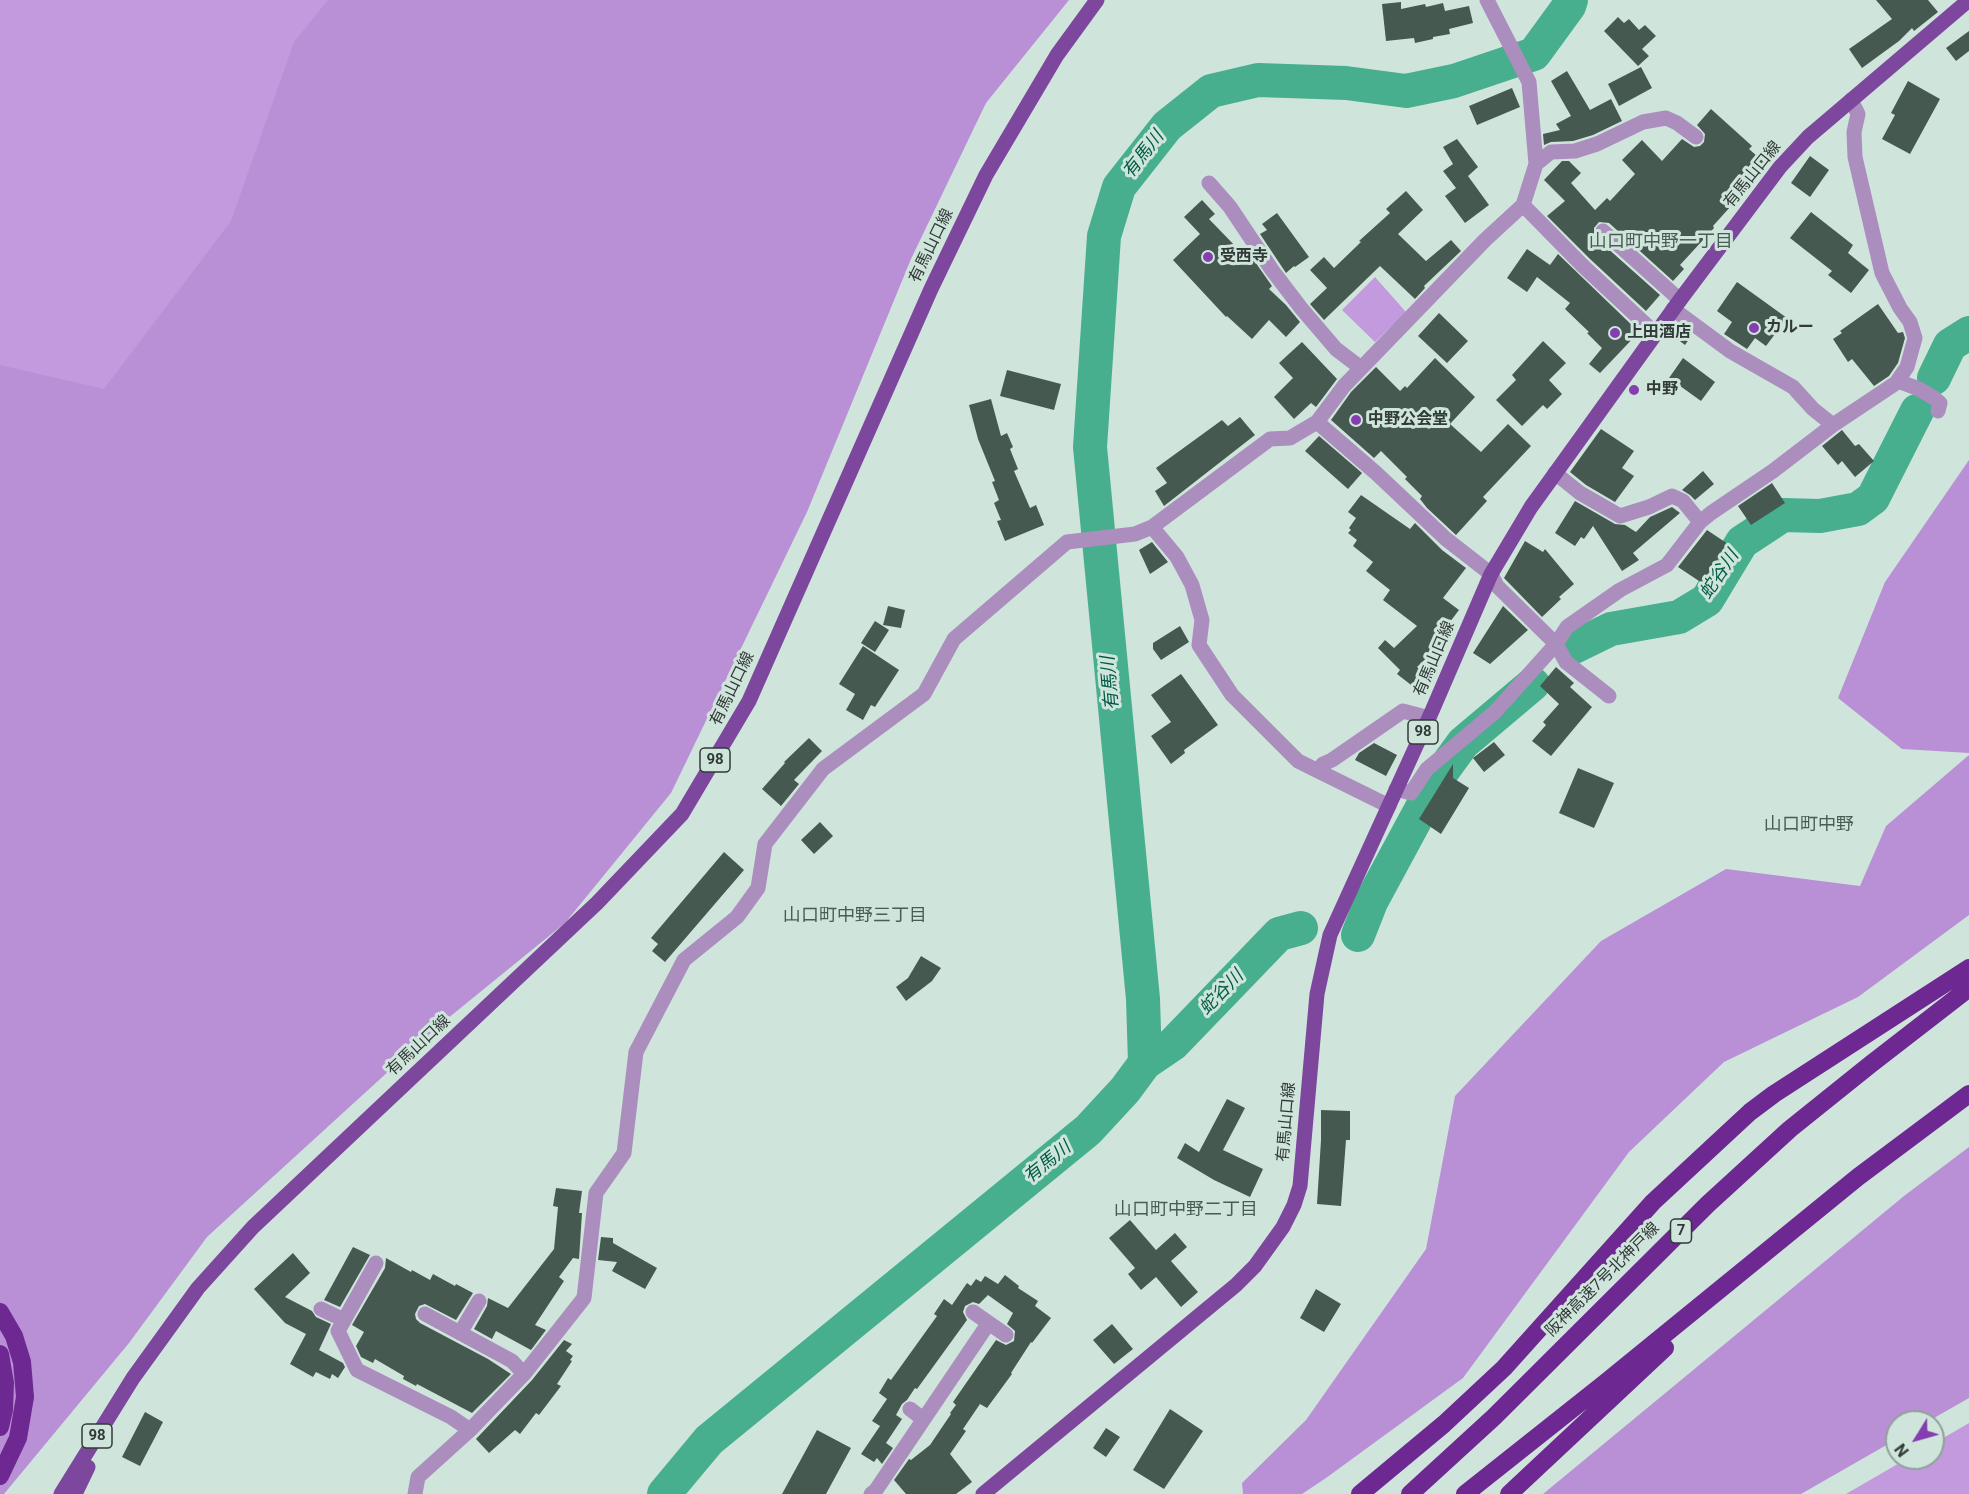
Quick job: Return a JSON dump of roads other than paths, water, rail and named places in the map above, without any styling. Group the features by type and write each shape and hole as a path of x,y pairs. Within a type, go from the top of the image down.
{"highway":[{"path":"1360,1494 1444,1424 1504,1368 1653,1202 1750,1112 1774,1094 1969,968"},
{"name":"阪神高速7号北神戸線","path":"1410,1494 1494,1417 1708,1204 1782,1137 1969,988"},
{"path":"1465,1494 1858,1177 1969,1094"},
{"path":"1509,1494 1785,1236"},
{"path":"0,1311 14,1336 20,1354 25,1398 18,1438 0,1476"},
{"path":"0,1354 5,1383 4,1410 0,1427"}],"main road":[{"name":"有馬山口線","path":"62,1494 133,1378 198,1288 253,1227 597,903 682,814 749,701 931,289 986,175 1057,55 1097,0"},
{"name":"有馬山口線","path":"983,1494 1236,1285 1255,1266 1283,1227 1300,1186 1317,993 1330,935 1429,718 1491,574 1531,507 1555,473 1655,333 1780,167 1808,137 1969,0"},
{"name":"有馬山口線","path":"75,1494 133,1378"}],"street":[{"path":"415,1494 418,1477 470,1430 524,1374 584,1298 596,1193 624,1153 636,1052 684,960 737,917 758,888 765,844 823,769 924,694 954,639 1068,542 1136,534 1152,527 1270,438 1290,438 1317,422 1344,386 1361,368 1485,240 1523,205 1536,164 1529,82 1487,0"},
{"path":"1396,789 1411,793 1427,769 1495,712 1556,644 1567,627 1620,590 1667,565 1700,522 1773,471 1833,425 1898,381 1907,367 1916,338 1910,322 1882,273 1855,157 1854,132 1858,114 1851,100"},
{"path":"1536,164 1551,152 1575,151 1597,144 1643,122 1666,118 1696,137"},
{"path":"1209,183 1230,207 1272,270 1301,308 1336,349 1361,368"},
{"path":"1523,205 1583,266 1655,333"},
{"path":"1603,231 1676,305 1730,351 1793,387 1813,409 1833,425"},
{"path":"1898,381 1934,398 1940,403 1938,411"},
{"path":"1317,422 1376,473 1446,539 1491,574 1497,586 1556,644 1559,652 1573,668 1609,696"},
{"path":"1555,473 1580,493 1620,516 1649,507 1672,496 1683,501 1700,522"},
{"path":"1152,527 1176,557 1192,585 1202,620 1198,645 1240,704 1298,761 1389,806"},
{"path":"1318,770 1323,764 1403,711 1429,718"},
{"path":"376,1263 338,1330 357,1370 451,1417 470,1430"},
{"path":"460,1333 479,1300"},
{"path":"321,1309 344,1320"},
{"path":"973,1312 1005,1335"},
{"path":"425,1314 512,1361 524,1374"},
{"path":"871,1494 876,1490 988,1324"},
{"path":"910,1408 923,1419"}],"waterway":[{"name":"有馬川","path":"664,1494 709,1440 1088,1130 1125,1090 1145,1063 1143,999 1090,447 1104,236 1119,187 1167,126 1211,91 1258,80 1346,83 1406,91 1454,81 1534,54 1571,0"},
{"name":"蛇谷川","path":"1934,378 1950,345 1969,333"},
{"name":"蛇谷川","path":"1572,648 1611,629 1679,617 1707,600 1742,542 1783,515 1820,516 1858,509 1873,498 1917,411"},
{"name":"蛇谷川","path":"1358,935 1371,902 1439,776 1463,743 1533,684"},
{"name":"蛇谷川","path":"1145,1063 1173,1044 1279,934 1301,928"}],"place":[{"name":"受西寺","path":"1208,257"},
{"name":"カルー","path":"1754,328"},
{"name":"上田酒店","path":"1615,333"},
{"name":"中野","path":"1634,390"},
{"name":"中野公会堂","path":"1356,420"}],"district":[{"name":"山口町中野一丁目","path":"1661,242"},
{"name":"山口町中野","path":"1809,825"},
{"name":"山口町中野三丁目","path":"855,916"},
{"name":"山口町中野二丁目","path":"1186,1210"}]}
